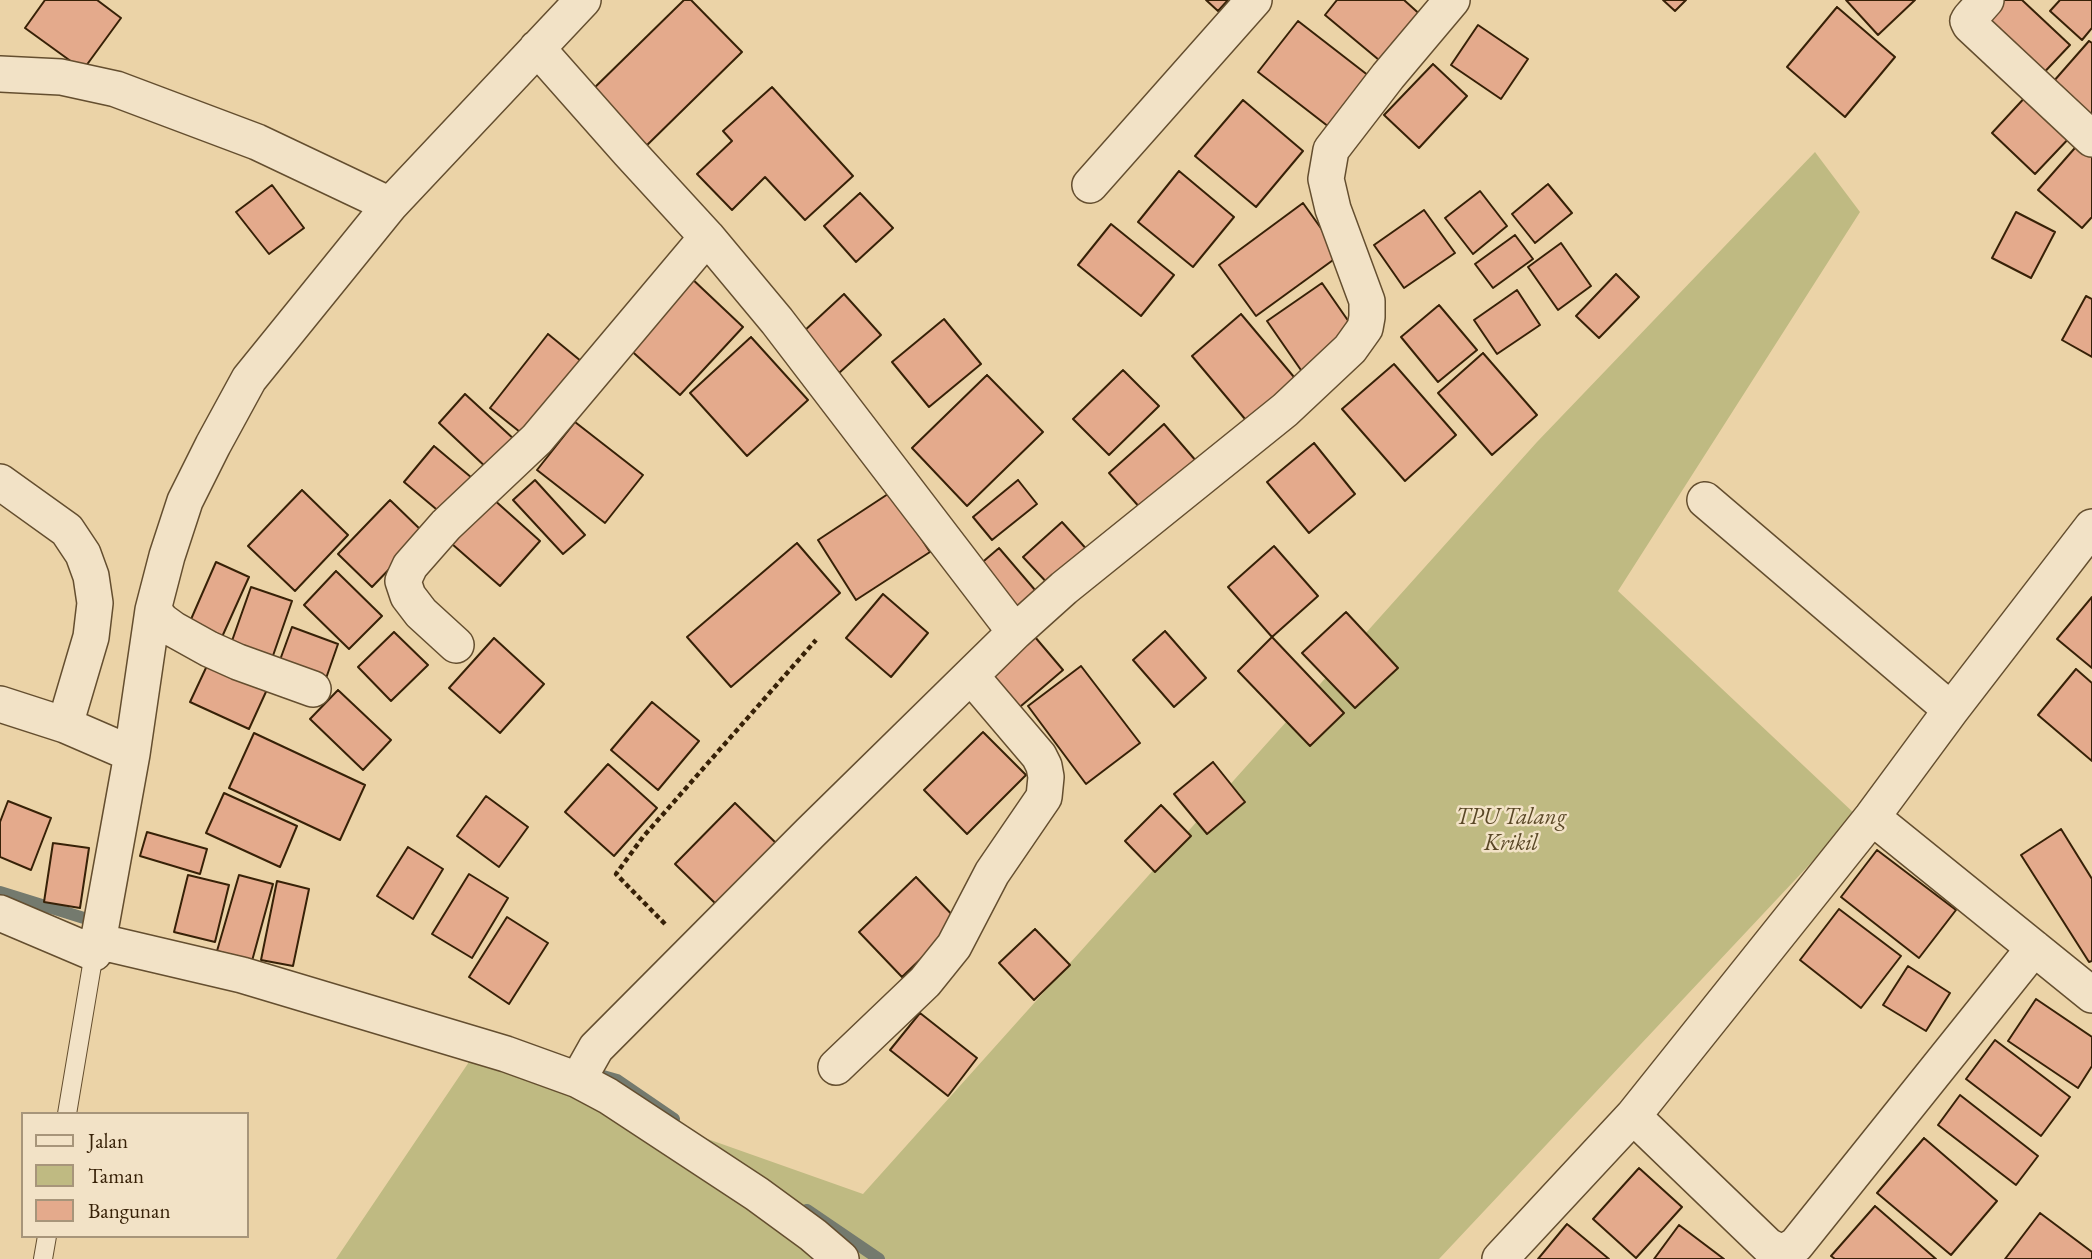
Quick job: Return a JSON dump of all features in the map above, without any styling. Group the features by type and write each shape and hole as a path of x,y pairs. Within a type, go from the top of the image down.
{"street":[{"path":"99,931 132,754 153,610 185,501 249,379 390,205 583,0"},
{"path":"1090,185 1254,0"},
{"path":"585,1067 693,951 1015,632 1074,579 1285,410 1350,349 1365,328 1367,301 1333,209 1326,178 1332,150 1388,76 1452,0"},
{"path":"1986,0 1968,21 1970,25 2092,139"},
{"path":"537,48 707,237 777,321 1015,632"},
{"path":"0,74 61,78 116,89 257,142 390,205"},
{"path":"456,645 421,613 408,596 403,581 410,566 446,525 537,439 707,237"},
{"path":"0,482 67,530 83,554 91,576 95,603 91,637 65,724"},
{"path":"1706,500 1951,710"},
{"path":"1500,1259 1633,1116 1872,817 2092,527"},
{"path":"153,610 173,629 209,649 313,689"},
{"path":"836,1067 925,982 954,946 992,873 1044,797 1046,777 1039,756 971,676"},
{"path":"0,704 65,724 132,754"},
{"path":"1872,817 2092,995"},
{"path":"0,913 99,931 506,1054 585,1067 608,1096 757,1194 841,1259"},
{"path":"1633,1116 1768,1246 1782,1253 1796,1245 2034,948"}],"lane":[{"path":"67,1112 99,931"},
{"path":"43,1259 47,1238"}],"path":[{"path":"693,951 616,874 643,837 816,640"}],"green space":[{"name":"TPU Talang Krikil","path":"1815,152 1860,212 1618,591 1856,815 1439,1259 336,1259 473,1056 863,1194 1537,442"}],"building":[{"path":"45,0 97,0 121,18 83,70 25,28"},
{"path":"684,0 691,0 742,52 641,151 587,95"},
{"path":"1206,0 1228,0 1218,11"},
{"path":"1337,0 1404,0 1424,18 1385,65 1325,15"},
{"path":"1663,0 1686,0 1675,11"},
{"path":"1846,0 1915,0 1878,35"},
{"path":"2003,0 2022,0 2070,45 2036,81 1978,27"},
{"path":"2060,0 2092,0 2092,28 2082,40 2050,11"},
{"path":"1837,7 1895,57 1845,117 1787,67"},
{"path":"1298,21 1369,76 1329,127 1258,72"},
{"path":"1478,25 1528,59 1501,99 1451,65"},
{"path":"2089,41 2092,43 2092,116 2046,90"},
{"path":"1433,64 1467,96 1419,148 1384,115"},
{"path":"772,87 853,176 805,220 765,177 732,210 697,174 732,141 723,131"},
{"path":"2029,93 2073,134 2035,174 1992,133"},
{"path":"1243,100 1303,151 1256,207 1195,156"},
{"path":"2081,141 2092,150 2092,217 2082,228 2038,190"},
{"path":"1179,171 1234,217 1193,267 1138,222"},
{"path":"1548,184 1572,213 1535,243 1512,214"},
{"path":"272,185 304,228 269,254 236,212"},
{"path":"1480,191 1507,226 1473,254 1445,218"},
{"path":"860,193 893,228 856,262 824,226"},
{"path":"1303,203 1340,255 1256,316 1219,265"},
{"path":"1424,210 1455,253 1404,288 1374,245"},
{"path":"2016,212 2055,232 2031,278 1992,258"},
{"path":"1111,224 1174,275 1141,316 1078,265"},
{"path":"1515,235 1533,259 1493,288 1475,264"},
{"path":"1561,243 1591,286 1558,310 1528,267"},
{"path":"1616,274 1639,297 1599,338 1576,316"},
{"path":"689,276 743,327 680,395 625,345"},
{"path":"1322,283 1358,335 1303,373 1267,321"},
{"path":"1517,290 1540,325 1497,354 1474,320"},
{"path":"844,294 881,335 839,373 802,333"},
{"path":"2086,296 2092,299 2092,357 2062,340"},
{"path":"1439,305 1477,350 1438,382 1401,337"},
{"path":"1241,314 1299,383 1250,425 1192,356"},
{"path":"944,319 981,364 929,407 892,362"},
{"path":"548,334 587,366 530,440 490,408"},
{"path":"751,337 808,400 747,456 690,393"},
{"path":"1483,353 1537,415 1492,455 1438,393"},
{"path":"1394,364 1456,435 1405,481 1342,409"},
{"path":"1123,370 1159,406 1109,455 1073,419"},
{"path":"987,375 1043,432 967,506 912,448"},
{"path":"465,394 516,441 490,471 439,423"},
{"path":"575,422 643,475 605,523 537,470"},
{"path":"1164,424 1197,462 1142,510 1109,473"},
{"path":"1314,443 1355,494 1309,533 1267,482"},
{"path":"434,446 472,478 442,514 404,482"},
{"path":"535,480 585,535 563,554 513,500"},
{"path":"1018,480 1037,504 992,540 973,517"},
{"path":"302,490 348,535 295,591 248,546"},
{"path":"891,492 930,552 856,600 818,540"},
{"path":"492,498 540,541 500,586 452,544"},
{"path":"390,500 424,533 372,587 338,554"},
{"path":"1062,522 1090,553 1051,587 1023,557"},
{"path":"797,543 840,593 731,687 687,637"},
{"path":"1274,546 1318,596 1272,637 1228,587"},
{"path":"999,548 1041,597 1013,621 971,572"},
{"path":"216,562 249,577 217,648 185,633"},
{"path":"336,571 382,616 349,649 304,605"},
{"path":"251,587 292,601 268,670 227,655"},
{"path":"883,594 928,633 891,677 846,638"},
{"path":"2092,597 2092,668 2057,639"},
{"path":"1346,612 1398,668 1355,708 1302,653"},
{"path":"292,627 338,644 323,687 276,671"},
{"path":"1165,631 1206,678 1174,707 1133,660"},
{"path":"394,632 428,665 391,701 358,667"},
{"path":"1035,637 1063,670 1007,718 979,684"},
{"path":"1272,637 1344,713 1310,746 1238,671"},
{"path":"494,638 544,684 500,733 449,688"},
{"path":"212,655 270,683 249,729 190,702"},
{"path":"1081,666 1140,743 1086,784 1028,706"},
{"path":"2076,669 2092,683 2092,761 2038,715"},
{"path":"338,690 391,740 363,770 310,719"},
{"path":"652,702 699,741 658,790 611,750"},
{"path":"983,732 1026,775 967,834 924,790"},
{"path":"254,733 365,785 340,840 229,788"},
{"path":"1213,762 1245,802 1207,834 1174,794"},
{"path":"608,764 657,808 614,856 565,812"},
{"path":"224,793 297,826 280,867 206,833"},
{"path":"486,796 528,827 499,867 457,836"},
{"path":"8,801 51,818 31,870 0,857 0,822"},
{"path":"735,803 779,846 719,907 675,864"},
{"path":"1161,805 1191,836 1155,872 1125,841"},
{"path":"2061,829 2092,879 2092,961 2089,962 2021,855"},
{"path":"147,832 207,849 200,874 140,856"},
{"path":"53,843 89,848 80,908 44,902"},
{"path":"408,847 443,869 413,919 377,896"},
{"path":"1877,850 1956,910 1919,958 1841,897"},
{"path":"469,874 508,898 472,958 432,934"},
{"path":"188,875 229,885 215,942 174,932"},
{"path":"239,875 273,884 252,961 217,951"},
{"path":"916,877 959,922 902,977 859,932"},
{"path":"277,881 309,889 293,966 261,960"},
{"path":"1839,909 1901,956 1861,1008 1800,960"},
{"path":"507,917 548,943 509,1004 469,977"},
{"path":"1035,929 1070,965 1034,1000 999,963"},
{"path":"1908,966 1950,993 1926,1031 1883,1005"},
{"path":"2036,999 2092,1037 2092,1066 2078,1088 2008,1041"},
{"path":"920,1013 977,1058 948,1096 890,1050"},
{"path":"1995,1040 2070,1097 2041,1136 1966,1079"},
{"path":"1960,1095 2038,1156 2016,1185 1938,1125"},
{"path":"1924,1138 1997,1201 1951,1255 1877,1193"},
{"path":"1639,1168 1682,1207 1636,1258 1593,1219"},
{"path":"1875,1206 1936,1259 1835,1259 1831,1256"},
{"path":"2040,1213 2092,1252 2092,1259 2005,1259"},
{"path":"1567,1224 1609,1259 1538,1259"},
{"path":"1679,1225 1724,1259 1654,1259"}],"waterway":[{"path":"0,892 100,923"},
{"path":"596,1074 617,1080 674,1119"},
{"path":"807,1210 879,1259"}]}
